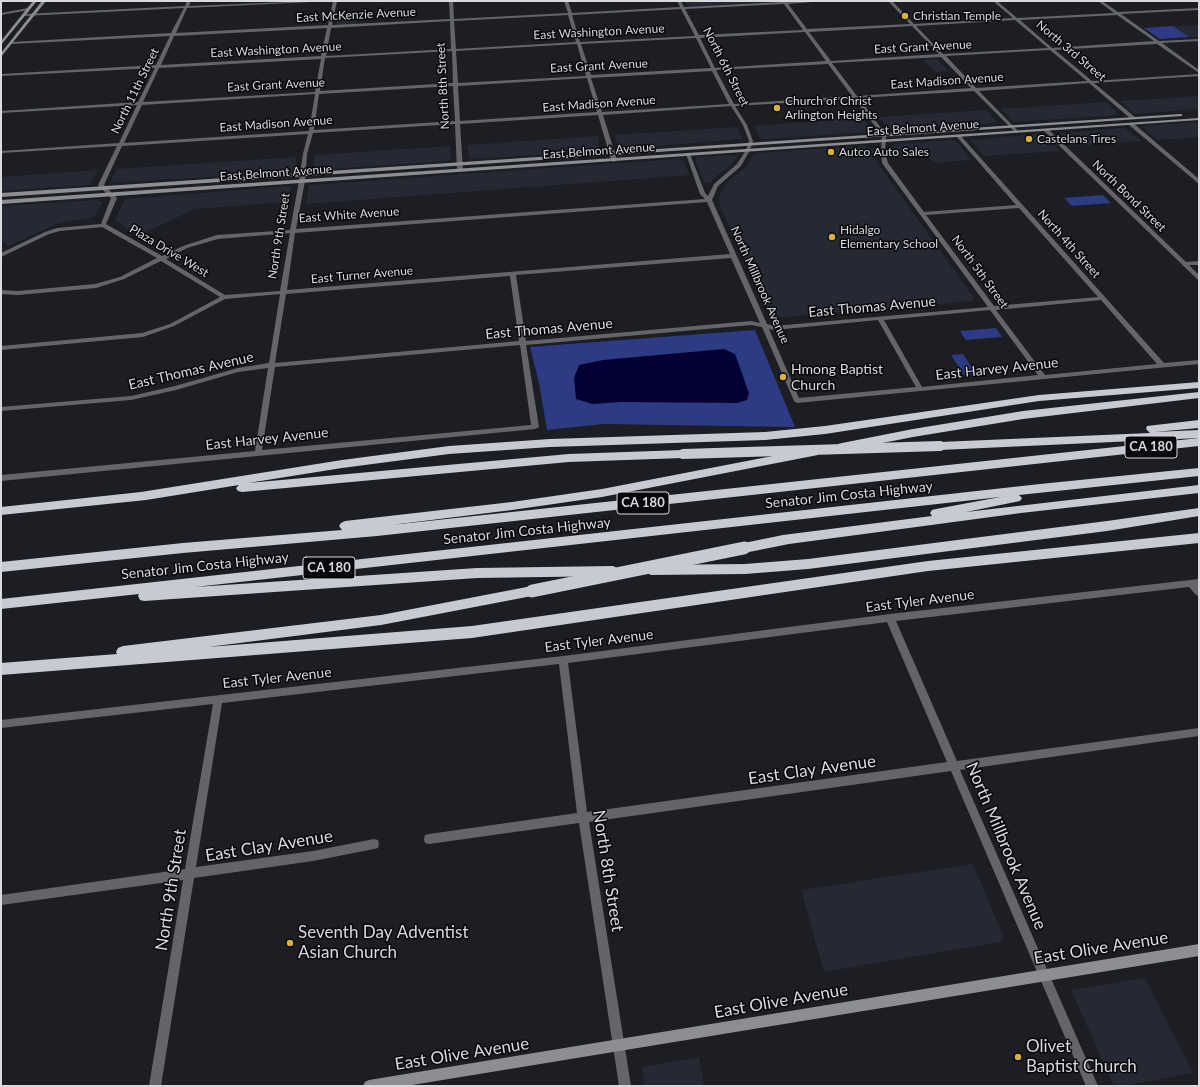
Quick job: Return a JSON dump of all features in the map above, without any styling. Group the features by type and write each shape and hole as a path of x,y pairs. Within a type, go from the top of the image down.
{"highway":[{"path":"138,497 349,463 449,450 550,443 765,436 851,426 1039,398 1199,385"},
{"path":"183,548 602,493 913,433 1053,411 1199,395"},
{"path":"984,422 1109,409 1199,402"},
{"path":"1032,442 1199,424"},
{"path":"1,511 138,497 569,458 940,446 1199,434"},
{"name":"Senator Jim Costa Highway","path":"1,567 183,548 464,522 1199,442"},
{"name":"Senator Jim Costa Highway","path":"1,605 1040,488 1199,472"},
{"path":"1,666 334,627 405,617 783,540 1104,482"},
{"path":"783,540 1021,509 1199,488"},
{"path":"1,605 477,573 764,568 858,559 1107,526 1199,512"},
{"path":"1107,526 1199,519"},
{"path":"1,669 472,632 928,566 1199,538"}],"main road":[{"path":"1,51 4,46 1,44 35,1"},
{"path":"1,56 44,1"},
{"path":"11,43 7,41 15,31 13,29"},
{"name":"East Belmont Avenue","path":"1,196 104,188 460,170 614,160 748,150 1011,126 1199,113"},
{"name":"East Belmont Avenue","path":"1,202 111,195 460,164 750,144 958,136 1199,119"},
{"path":"1046,130 1047,127 1092,121"},
{"name":"East Olive Avenue","path":"369,1086 1199,950"}],"street":[{"name":"North 11th Street","path":"104,188 101,185 189,1"},
{"path":"24,15 311,1"},
{"name":"North 9th Street","path":"258,453 305,154 311,132 323,58 335,1"},
{"name":"North 8th Street","path":"451,1 460,170"},
{"path":"566,1 580,43 599,114 614,160"},
{"name":"North 6th Street","path":"680,1 732,105 745,125 750,144"},
{"name":"East McKenzie Avenue","path":"11,43 822,1"},
{"path":"890,1 1016,132"},
{"name":"North 3rd Street","path":"995,1 1133,118"},
{"path":"1100,1 1199,72"},
{"path":"785,3 856,97 884,138"},
{"path":"1,14 28,9"},
{"name":"East Washington Avenue","path":"1,75 1199,9"},
{"name":"East Grant Avenue","path":"1,112 1199,40"},
{"name":"East Madison Avenue","path":"1,152 1199,75"},
{"path":"1130,124 1199,182"},
{"name":"North Bond Street","path":"1046,130 1199,278"},
{"name":"North 4th Street","path":"958,136 1163,366"},
{"name":"North 5th Street","path":"884,138 882,152 885,163 1043,377"},
{"path":"709,200 716,185 739,165 750,144"},
{"name":"North Millbrook Avenue","path":"688,154 703,194 709,200 732,256 797,401"},
{"path":"1,255 53,231 103,225 114,198 104,188"},
{"name":"East White Avenue","path":"1,292 18,293 96,286 122,278 185,247 207,239 228,236 709,200"},
{"path":"923,214 1021,206"},
{"name":"Plaza Drive West","path":"103,225 133,240 224,297"},
{"name":"East Turner Avenue","path":"1,348 143,335 172,325 224,297 732,256"},
{"path":"1185,264 1199,263"},
{"path":"513,274 523,343"},
{"name":"East Thomas Avenue","path":"1,409 132,398 176,388 238,370 272,365 751,323 774,328 1103,298"},
{"path":"880,318 920,389"},
{"name":"East Harvey Avenue","path":"1,478 535,427 523,343"},
{"name":"East Harvey Avenue","path":"797,401 1199,362"},
{"path":"1195,582 1199,593"},
{"name":"East Tyler Avenue","path":"1,724 563,660 890,618 1195,582"},
{"name":"North Millbrook Avenue","path":"890,618 1092,1086"},
{"name":"North 8th Street","path":"563,660 583,819 625,1086"},
{"name":"North 9th Street","path":"154,1086 218,699"},
{"name":"East Clay Avenue","path":"429,839 583,819 1199,732"},
{"name":"East Clay Avenue","path":"1,900 313,856 374,844"}],"shaded area":[{"path":"685,1 778,1 689,6"},
{"path":"358,12 356,24 336,25 338,13"},
{"path":"1199,25 1199,37 1189,37 1173,26"},
{"path":"1173,26 1189,37 1160,39 1144,28"},
{"path":"937,59 949,71 935,72 923,60"},
{"path":"1199,96 1199,109 1135,114 1120,101"},
{"path":"1106,102 1119,115 1014,122 1001,109"},
{"path":"986,110 998,123 889,130 879,117"},
{"path":"863,118 873,132 761,139 753,126"},
{"path":"1199,122 1199,137 1157,140 1142,126"},
{"path":"737,127 743,139 620,149 614,135"},
{"path":"1125,128 1141,141 1070,146 1057,133"},
{"path":"1040,134 1045,135 1060,151 984,156 970,140"},
{"path":"598,136 599,151 470,159 467,145"},
{"path":"951,140 956,141 971,160 933,163 928,156 892,158 891,153 895,144"},
{"path":"450,146 451,159 447,161 314,170 314,155"},
{"name":"Hidalgo Elementary School","path":"865,146 874,149 876,161 974,298 972,301 931,305 775,318 770,316 720,206 719,198 722,190 727,182 746,167 753,155 756,153"},
{"path":"738,156 733,163 710,183 704,183 695,159 697,157"},
{"path":"296,157 296,170 292,172 110,183 116,169"},
{"path":"678,159 683,160 690,175 306,204 309,185"},
{"path":"98,170 89,185 1,191 1,177"},
{"path":"291,186 288,202 195,209 137,236 115,220 125,199"},
{"path":"1103,195 1111,203 1072,206 1064,198"},
{"path":"96,200 103,202 94,217 56,224 9,246 1,241 1,206"},
{"path":"996,328 1002,337 966,340 960,331"},
{"path":"755,330 795,427 603,424 547,430 539,383 530,347"},
{"path":"724,349 735,354 749,393 747,400 737,403 621,402 592,404 576,399 574,378 579,365 603,360"},
{"path":"963,354 976,374 964,375 951,355"},
{"path":"973,864 1003,936 1003,940 1000,942 824,972 801,890"},
{"path":"1145,978 1193,1073 1123,1086 1114,1086 1071,990"},
{"path":"699,1057 704,1086 644,1086 642,1067"}],"place":[{"name":"Christian Temple","path":"905,16"},
{"name":"Church of Christ Arlington Heights","path":"777,108"},
{"name":"Castelans Tires","path":"1029,139"},
{"name":"Autco Auto Sales","path":"831,152"},
{"name":"Hidalgo Elementary School","path":"832,237"},
{"name":"Hmong Baptist Church","path":"783,377"},
{"name":"Seventh Day Adventist Asian Church","path":"290,943"},
{"name":"Olivet Baptist Church","path":"1018,1057"}]}
